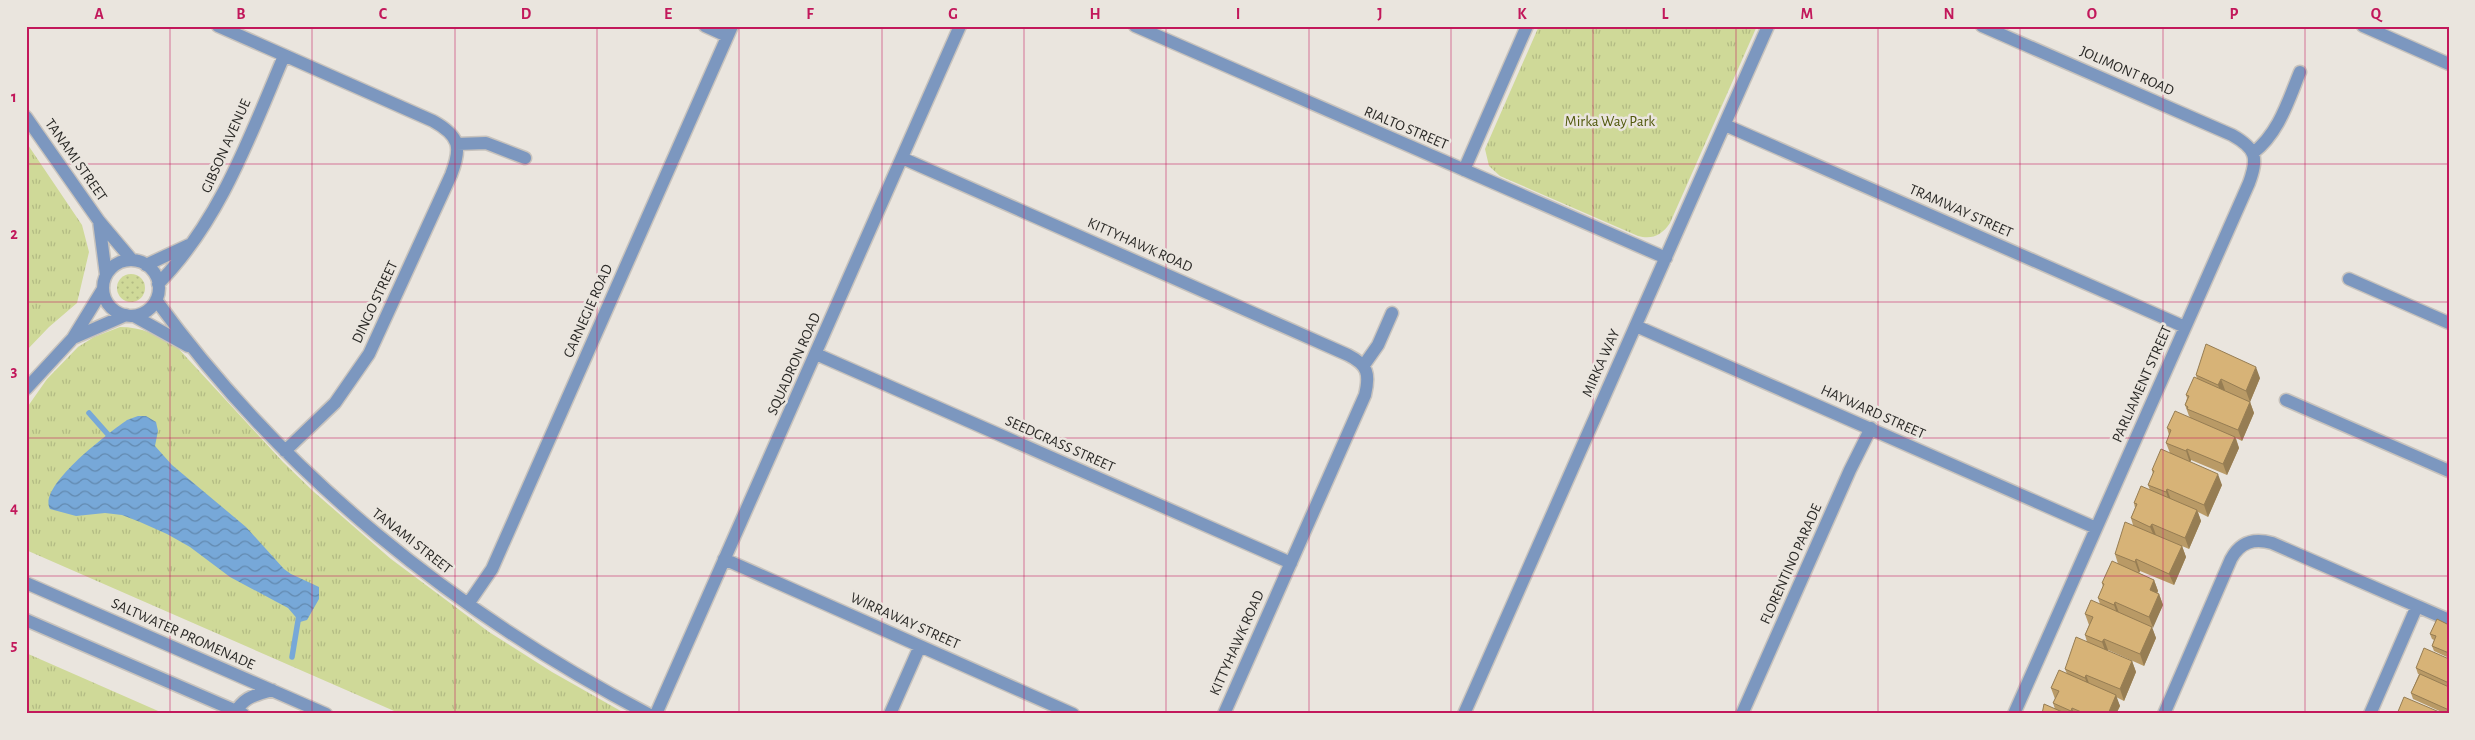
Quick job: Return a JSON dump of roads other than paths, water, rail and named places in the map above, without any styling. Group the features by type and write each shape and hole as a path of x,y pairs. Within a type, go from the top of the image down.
{"street":[{"path":"218,26 433,121 450,132 457,144 486,143 525,158"},
{"path":"705,26 730,31"},
{"name":"SQUADRON ROAD","path":"656,714 960,26"},
{"name":"RIALTO STREET","path":"1135,26 1666,258"},
{"path":"1464,170 1527,26"},
{"name":"MIRKA WAY","path":"1464,714 1768,26"},
{"name":"JOLIMONT ROAD","path":"1982,26 2232,135 2244,142 2253,153"},
{"path":"2363,26 2449,64"},
{"name":"CARNEGIE ROAD","path":"468,604 492,569 730,31"},
{"name":"GIBSON AVENUE","path":"158,284 180,260 207,222 223,195 284,56"},
{"path":"2253,153 2267,142 2274,132 2300,72"},
{"name":"TANAMI STREET","path":"26,117 99,221 132,260"},
{"name":"TRAMWAY STREET","path":"1725,125 2185,327"},
{"name":"DINGO STREET","path":"285,451 335,402 369,354 451,175 457,159 457,144"},
{"name":"PARLIAMENT STREET","path":"2014,714 2249,183 2254,166 2253,153"},
{"name":"KITTYHAWK ROAD","path":"902,158 1348,355 1364,365 1368,374 1365,395 1224,714"},
{"name":"TANAMI STREET","path":"99,221 106,275"},
{"name":"GIBSON AVENUE","path":"146,265 189,245"},
{"path":"26,389 73,338 103,289 106,275 117,264 132,260 146,265 152,270 158,284 156,300 151,308 73,338"},
{"path":"2349,279 2449,323"},
{"path":"103,289 110,307 130,316"},
{"name":"TANAMI STREET","path":"156,300 233,398 285,451 388,543 468,604 544,656 648,714"},
{"path":"1364,365 1378,345 1392,313"},
{"name":"TANAMI STREET","path":"130,316 193,348"},
{"name":"HAYWARD STREET","path":"1636,326 2096,528"},
{"name":"SEEDGRASS STREET","path":"816,354 1291,563"},
{"path":"2286,400 2449,471"},
{"name":"FLORENTINO PARADE","path":"1742,714 1850,470 1871,428"},
{"path":"2164,714 2231,559 2239,548 2250,541 2264,541 2272,544 2449,620"},
{"name":"WIRRAWAY STREET","path":"724,559 1073,714"},
{"name":"SALTWATER PROMENADE","path":"26,583 326,714"},
{"path":"2370,714 2417,606"},
{"path":"26,620 238,713 239,705 250,696 272,690"},
{"path":"890,714 920,646"}],"water":[{"path":"138,416 146,416 156,422 158,431 155,446 172,465 246,527 284,569 319,587 319,599 307,620 300,622 288,608 230,577 190,547 140,522 122,515 105,513 76,516 50,509 49,499 54,487 77,460 127,420"}],"waterway":[{"path":"89,413 112,439"},
{"path":"292,657 299,615"}],"park label":[{"name":"Mirka Way Park","path":"1610,121"}]}
